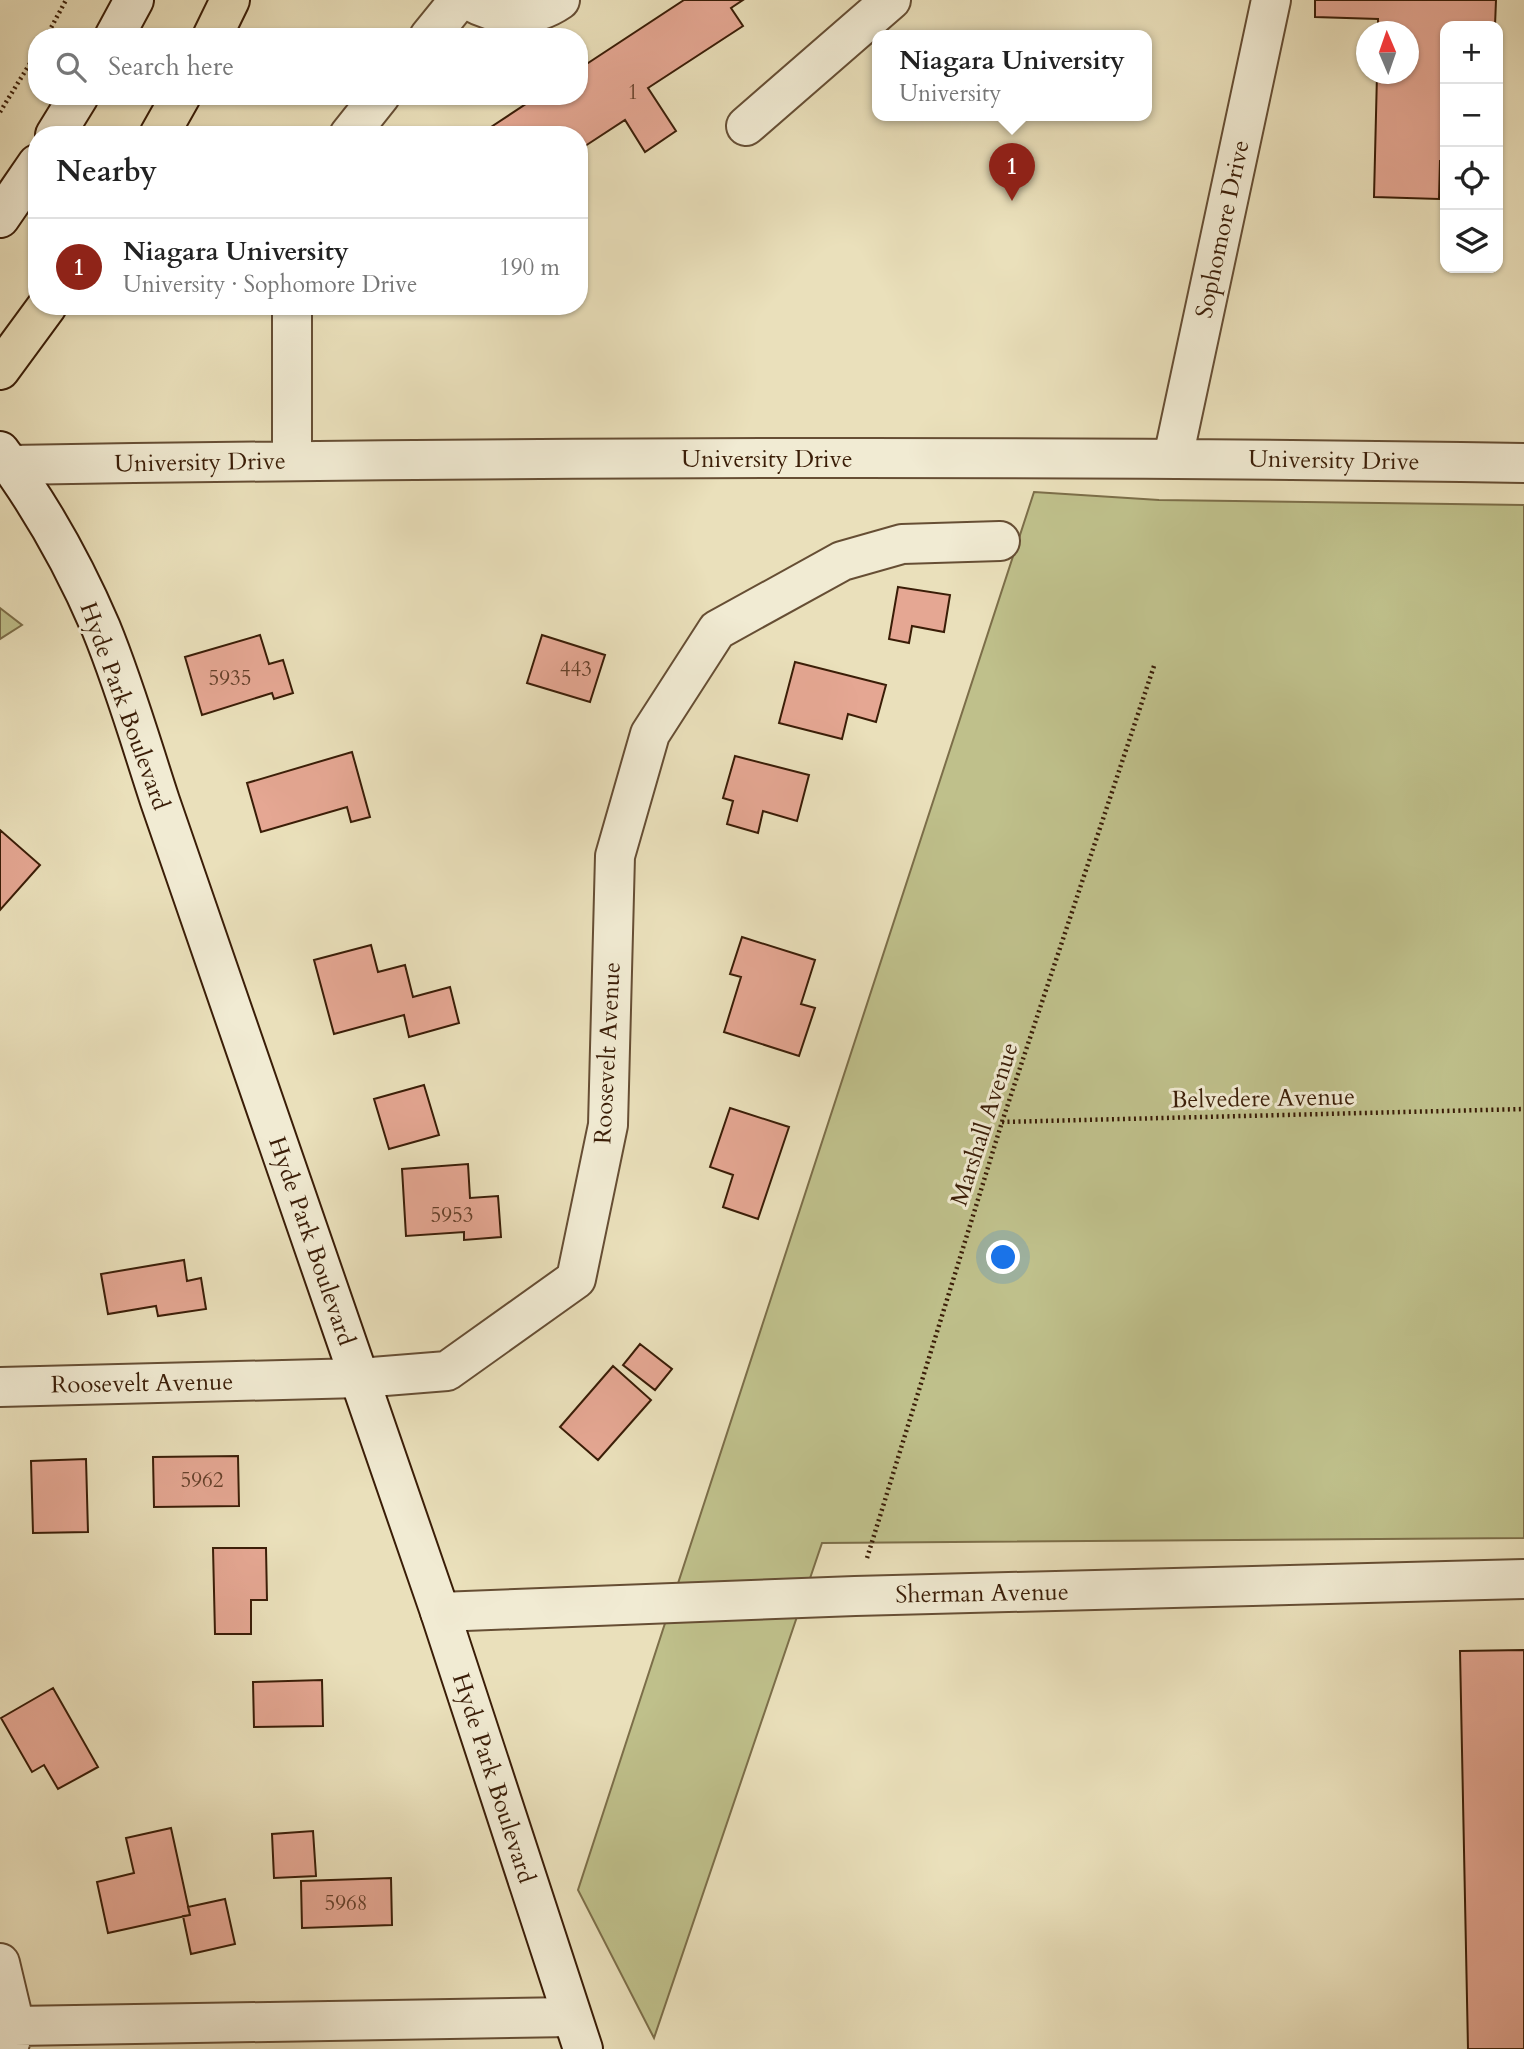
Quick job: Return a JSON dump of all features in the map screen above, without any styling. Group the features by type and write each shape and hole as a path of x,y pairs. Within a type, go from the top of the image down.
{"main road":[{"path":"216,28 230,0"},
{"path":"164,126 176,105"},
{"path":"0,370 40,315"}],"street":[{"path":"119,28 134,0"},
{"path":"436,28 459,0"},
{"path":"468,0 484,9 509,15 534,13 561,0"},
{"path":"746,126 891,0"},
{"name":"Sophomore Drive","path":"1173,458 1271,0"},
{"path":"61,126 73,105"},
{"path":"356,126 373,105"},
{"path":"0,218 28,177"},
{"path":"292,315 292,460"},
{"name":"University Drive","path":"5,458 1173,458 1524,463"},
{"name":"Hyde Park Boulevard","path":"5,458 39,507 66,554 111,654 440,1612 577,2033"},
{"name":"Roosevelt Avenue","path":"0,1387 360,1378 447,1371 576,1279 608,1125 615,856 650,734 717,629 842,561 902,544 1000,541"},
{"name":"Sherman Avenue","path":"440,1612 855,1596 1524,1578"},
{"path":"0,1963 11,2038 577,2033"}],"path":[{"path":"51,28 66,0"},
{"path":"0,112 28,67"},
{"name":"Marshall Avenue","path":"855,1596 1002,1122 1154,666"},
{"name":"Belvedere Avenue","path":"1002,1122 1524,1109"}],"green space":[{"path":"1034,492 1159,500 1524,505 1524,1538 822,1543 654,2038 578,1890"},
{"path":"0,608 22,625 0,639"}],"building":[{"path":"684,0 743,0 731,8 743,26 648,88 676,131 645,152 625,120 588,144 588,126 493,126 524,105 588,105 588,63"},
{"path":"1315,0 1496,0 1495,21 1440,21 1439,199 1374,197 1377,84 1419,84 1419,21 1315,17"},
{"path":"898,587 950,595 944,632 912,626 909,643 889,639"},
{"path":"260,635 269,664 283,660 293,693 274,699 272,693 202,715 185,657"},
{"path":"542,635 605,655 590,702 527,683"},
{"path":"795,662 886,685 876,722 848,714 842,739 779,723"},
{"path":"352,752 370,817 351,822 347,807 261,832 247,783"},
{"path":"735,756 809,775 797,821 763,811 758,833 727,824 733,801 723,798"},
{"path":"0,830 40,865 0,910"},
{"path":"742,937 815,960 801,1004 815,1008 799,1056 724,1032 741,977 730,974"},
{"path":"371,945 378,972 405,965 413,997 450,987 459,1023 409,1037 404,1015 334,1034 314,960"},
{"path":"424,1085 439,1135 389,1149 374,1099"},
{"path":"730,1108 789,1127 758,1219 723,1207 733,1175 710,1167"},
{"path":"468,1164 470,1198 498,1196 501,1237 464,1240 464,1232 406,1236 402,1169"},
{"path":"184,1260 187,1281 201,1278 206,1309 158,1316 156,1306 108,1314 101,1274"},
{"path":"640,1344 672,1369 655,1390 623,1365"},
{"path":"613,1366 651,1400 598,1460 560,1427"},
{"path":"238,1456 239,1506 154,1507 153,1457"},
{"path":"86,1459 88,1532 33,1533 31,1461"},
{"path":"213,1548 266,1548 267,1600 251,1600 251,1634 215,1634"},
{"path":"1524,1650 1524,2049 1468,2049 1460,1651"},
{"path":"322,1680 323,1726 254,1727 253,1682"},
{"path":"53,1688 98,1767 58,1789 44,1765 32,1772 1,1718"},
{"path":"171,1828 190,1915 108,1933 97,1882 134,1873 126,1838"},
{"path":"313,1831 316,1876 274,1878 272,1834"},
{"path":"391,1878 392,1925 302,1928 301,1881"},
{"path":"225,1899 235,1944 191,1954 183,1916 190,1915 188,1907"}],"place":[{"name":"Niagara University","path":"1012,201"}]}
